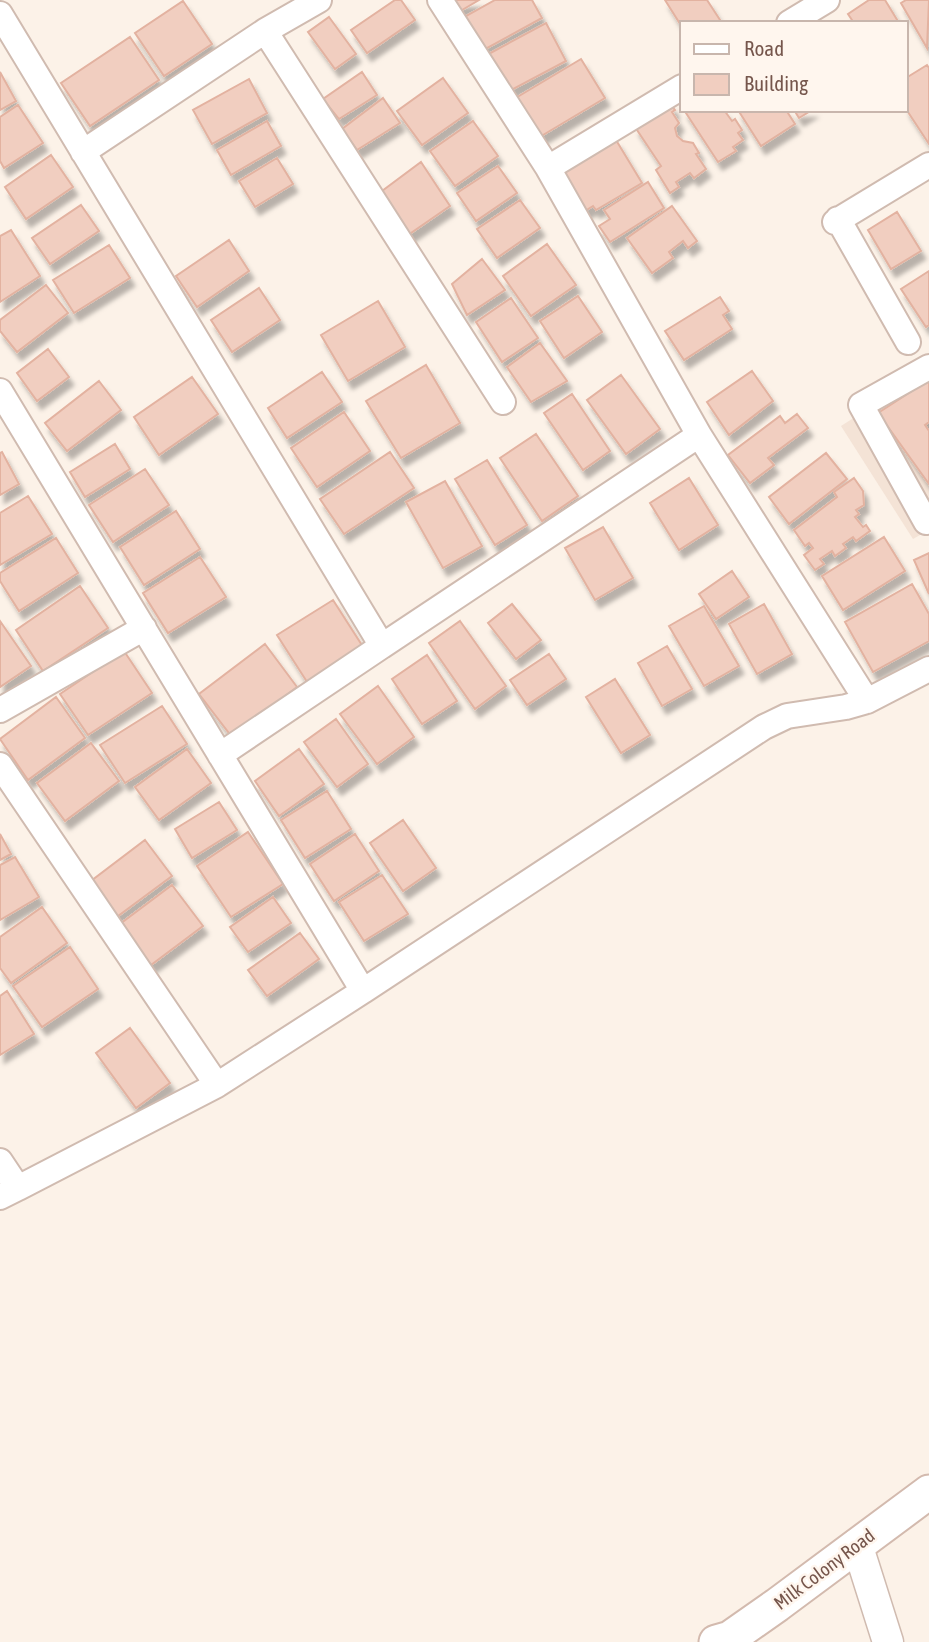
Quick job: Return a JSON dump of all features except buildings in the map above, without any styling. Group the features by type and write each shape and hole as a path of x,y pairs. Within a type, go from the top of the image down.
{"main road":[{"name":"Milk Colony Road","path":"716,1642 730,1638 778,1605 929,1492"}],"street":[{"path":"83,152 265,31 319,0"},
{"path":"440,0 548,168 699,435 867,701"},
{"path":"792,21 827,0"},
{"path":"0,14 382,646"},
{"path":"265,31 503,402"},
{"path":"548,168 680,88"},
{"path":"908,342 837,220 929,165"},
{"path":"929,367 861,405 926,522 929,520"},
{"path":"0,391 363,991"},
{"path":"220,755 699,435"},
{"path":"0,710 144,628"},
{"path":"0,1161 9,1193 217,1085 764,727 787,716 867,701 929,669"},
{"path":"0,765 217,1085"},
{"path":"857,1544 888,1642"}],"shaded area":[{"path":"929,370 929,530 913,539 841,426"}]}
